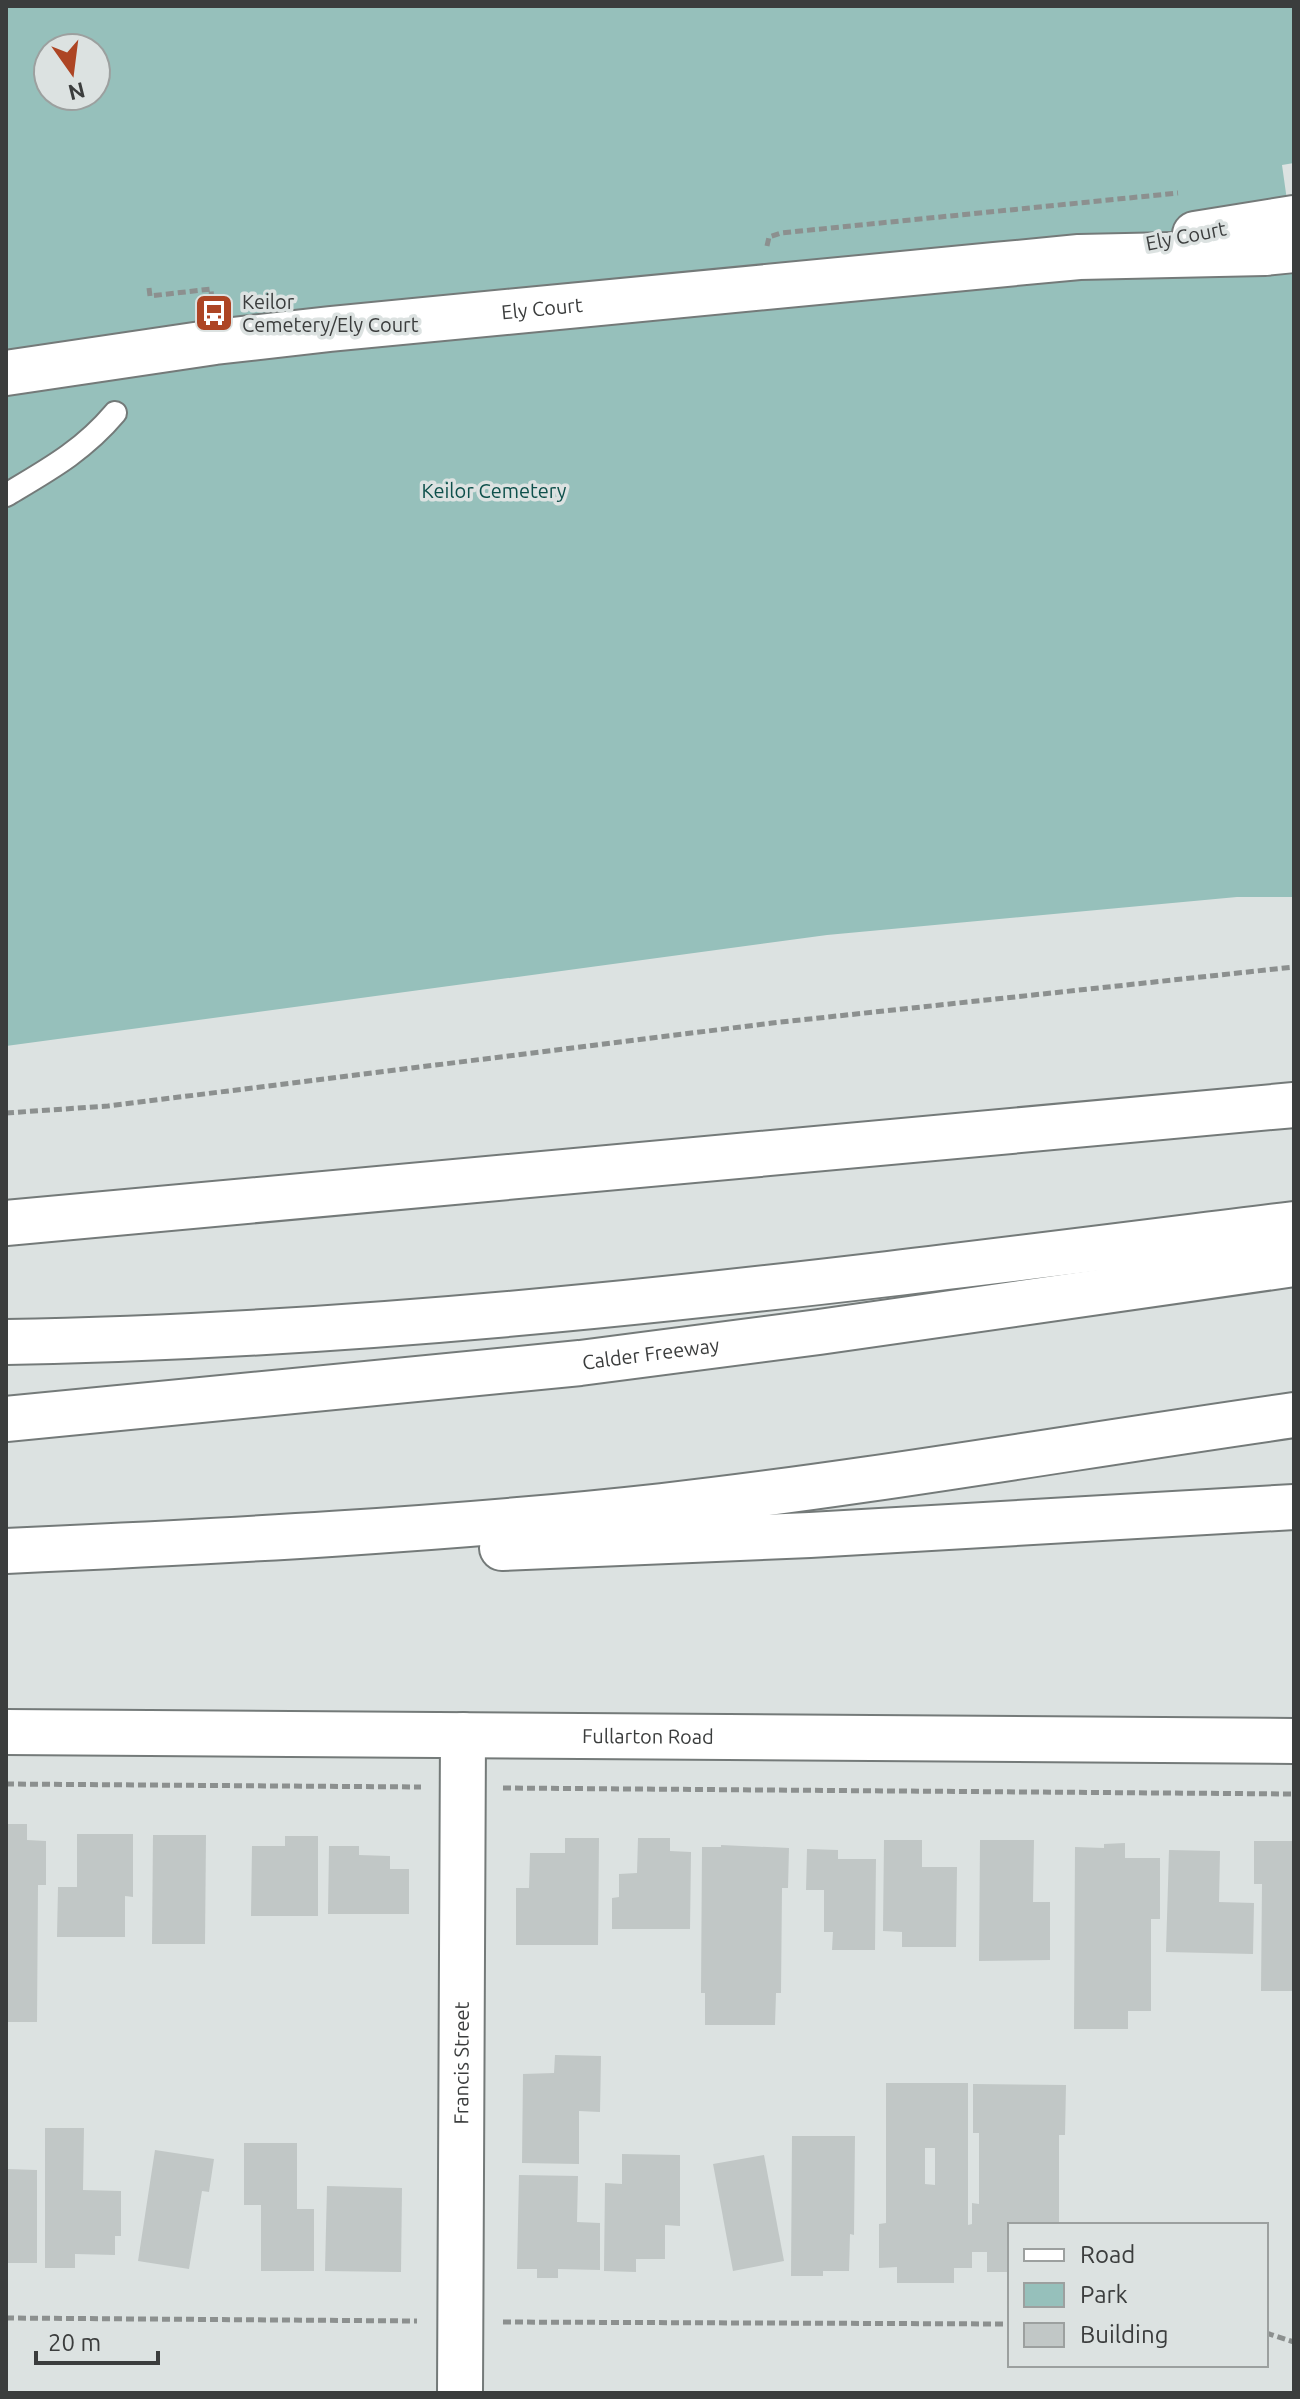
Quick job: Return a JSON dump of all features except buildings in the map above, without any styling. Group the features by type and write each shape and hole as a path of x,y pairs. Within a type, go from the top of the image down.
{"main road":[{"name":"Ely Court","path":"1079,257 1256,222 1294,218"},
{"name":"Ely Court","path":"6,373 215,342 1079,257 1294,250"},
{"path":"6,1223 1294,1105"},
{"path":"6,1342 247,1333 592,1307 867,1277 1294,1224"},
{"name":"Calder Freeway","path":"6,1419 580,1363 1294,1264"},
{"path":"6,1551 336,1535 661,1506 822,1486 1294,1415"},
{"path":"152,1544 503,1548 810,1535 1294,1507"},
{"name":"Fullarton Road","path":"6,1732 1292,1740"},
{"name":"Francis Street","path":"460,2393 463,1735"}],"lane":[{"path":"6,495 78,451 95,437 115,413"}],"path":[{"path":"772,287 767,244 774,234 1185,192"},
{"path":"6,1113 108,1106 772,1023 1294,967"},
{"path":"6,1784 1294,1794"},
{"path":"6,2318 419,2321 422,2333 460,2339 486,2338 496,2331 498,2322 1008,2324"},
{"path":"1268,2334 1294,2342"}],"green space":[{"name":"Keilor Cemetery","path":"6,6 1294,6 1294,163 1282,165 1294,250 1294,897 1237,897 827,935 6,1046"}],"place":[{"name":"Keilor Cemetery/Ely Court","path":"214,313"}]}
